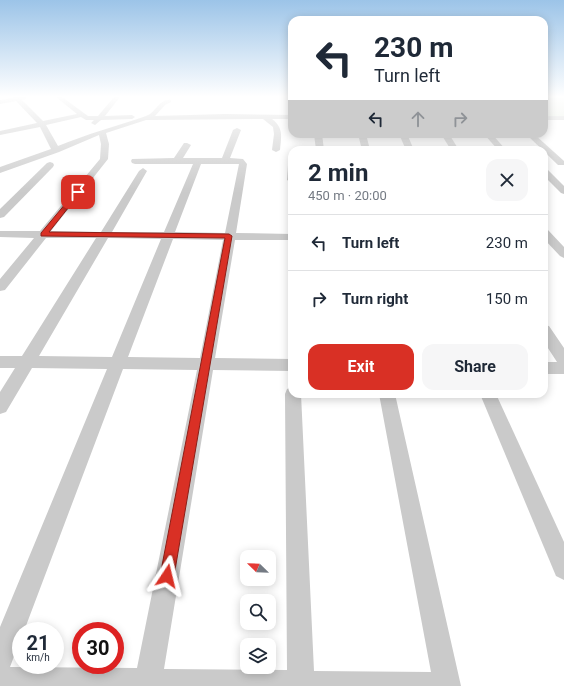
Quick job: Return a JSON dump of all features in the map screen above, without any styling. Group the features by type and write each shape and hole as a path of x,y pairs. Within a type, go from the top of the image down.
{"street":[{"path":"0,132 16,129"},
{"path":"45,129 56,150"},
{"path":"86,137 91,129"},
{"path":"0,170 56,150 86,137 112,129"},
{"path":"276,150 279,129"},
{"path":"225,160 237,130"},
{"path":"0,287 104,159 105,144 102,132"},
{"path":"492,138 498,146"},
{"path":"534,138 543,146"},
{"path":"177,160 187,145"},
{"path":"548,150 562,163"},
{"path":"0,407 105,235 139,166 177,160 240,160 243,164 147,684"},
{"path":"0,659 198,160"},
{"path":"550,162 562,163"},
{"path":"0,215 50,165"},
{"path":"548,175 564,191"},
{"path":"0,234 288,237"},
{"path":"548,237 564,240"},
{"path":"548,239 564,254"},
{"path":"548,336 564,360"},
{"path":"0,362 288,365"},
{"path":"548,368 564,368"},
{"path":"293,398 301,685"},
{"path":"388,398 446,686"},
{"path":"490,398 564,568"},
{"path":"0,680 147,684 440,686"}],"route":[{"path":"78,192 44,234 229,236 167,576"}]}
